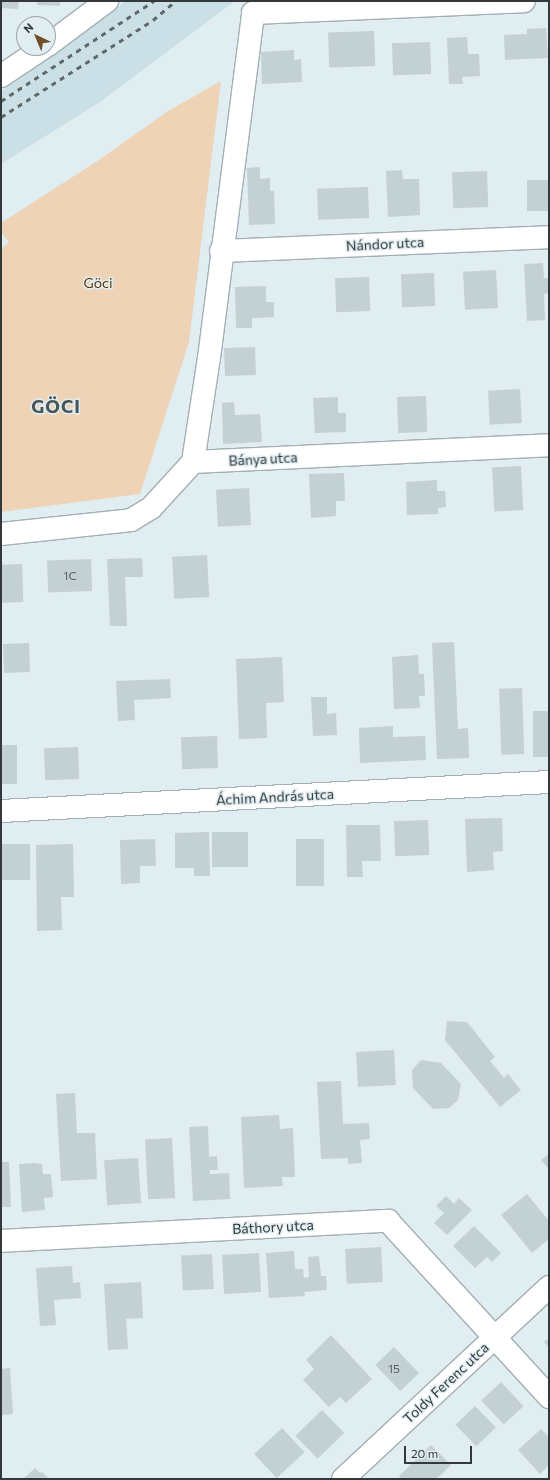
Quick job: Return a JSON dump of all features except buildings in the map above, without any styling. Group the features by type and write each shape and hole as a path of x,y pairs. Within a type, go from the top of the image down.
{"street":[{"path":"56,39 107,1"},
{"path":"1,534 130,520 151,508 192,462 209,358 221,251 253,13 524,1"},
{"path":"1,76 31,56"},
{"name":"Nándor utca","path":"221,251 549,237"},
{"name":"Bánya utca","path":"192,462 549,445"},
{"name":"Áchim András utca","path":"1,812 549,782"},
{"name":"Báthory utca","path":"1,1241 388,1221 495,1337"},
{"name":"Toldy Ferenc utca","path":"343,1479 549,1287"},
{"path":"495,1337 549,1397"}],"shaded area":[{"path":"126,1 235,1 100,102 1,164 1,91 53,56 56,56 56,54"}],"green space":[{"name":"Göci","path":"221,81 189,342 140,494 1,512 1,249 9,242 1,232 1,223 99,160 168,111"}],"railway":[{"path":"1,101 154,1"},
{"path":"1,117 153,20 176,1"}],"district":[{"name":"GÖCI","path":"56,406"}]}
